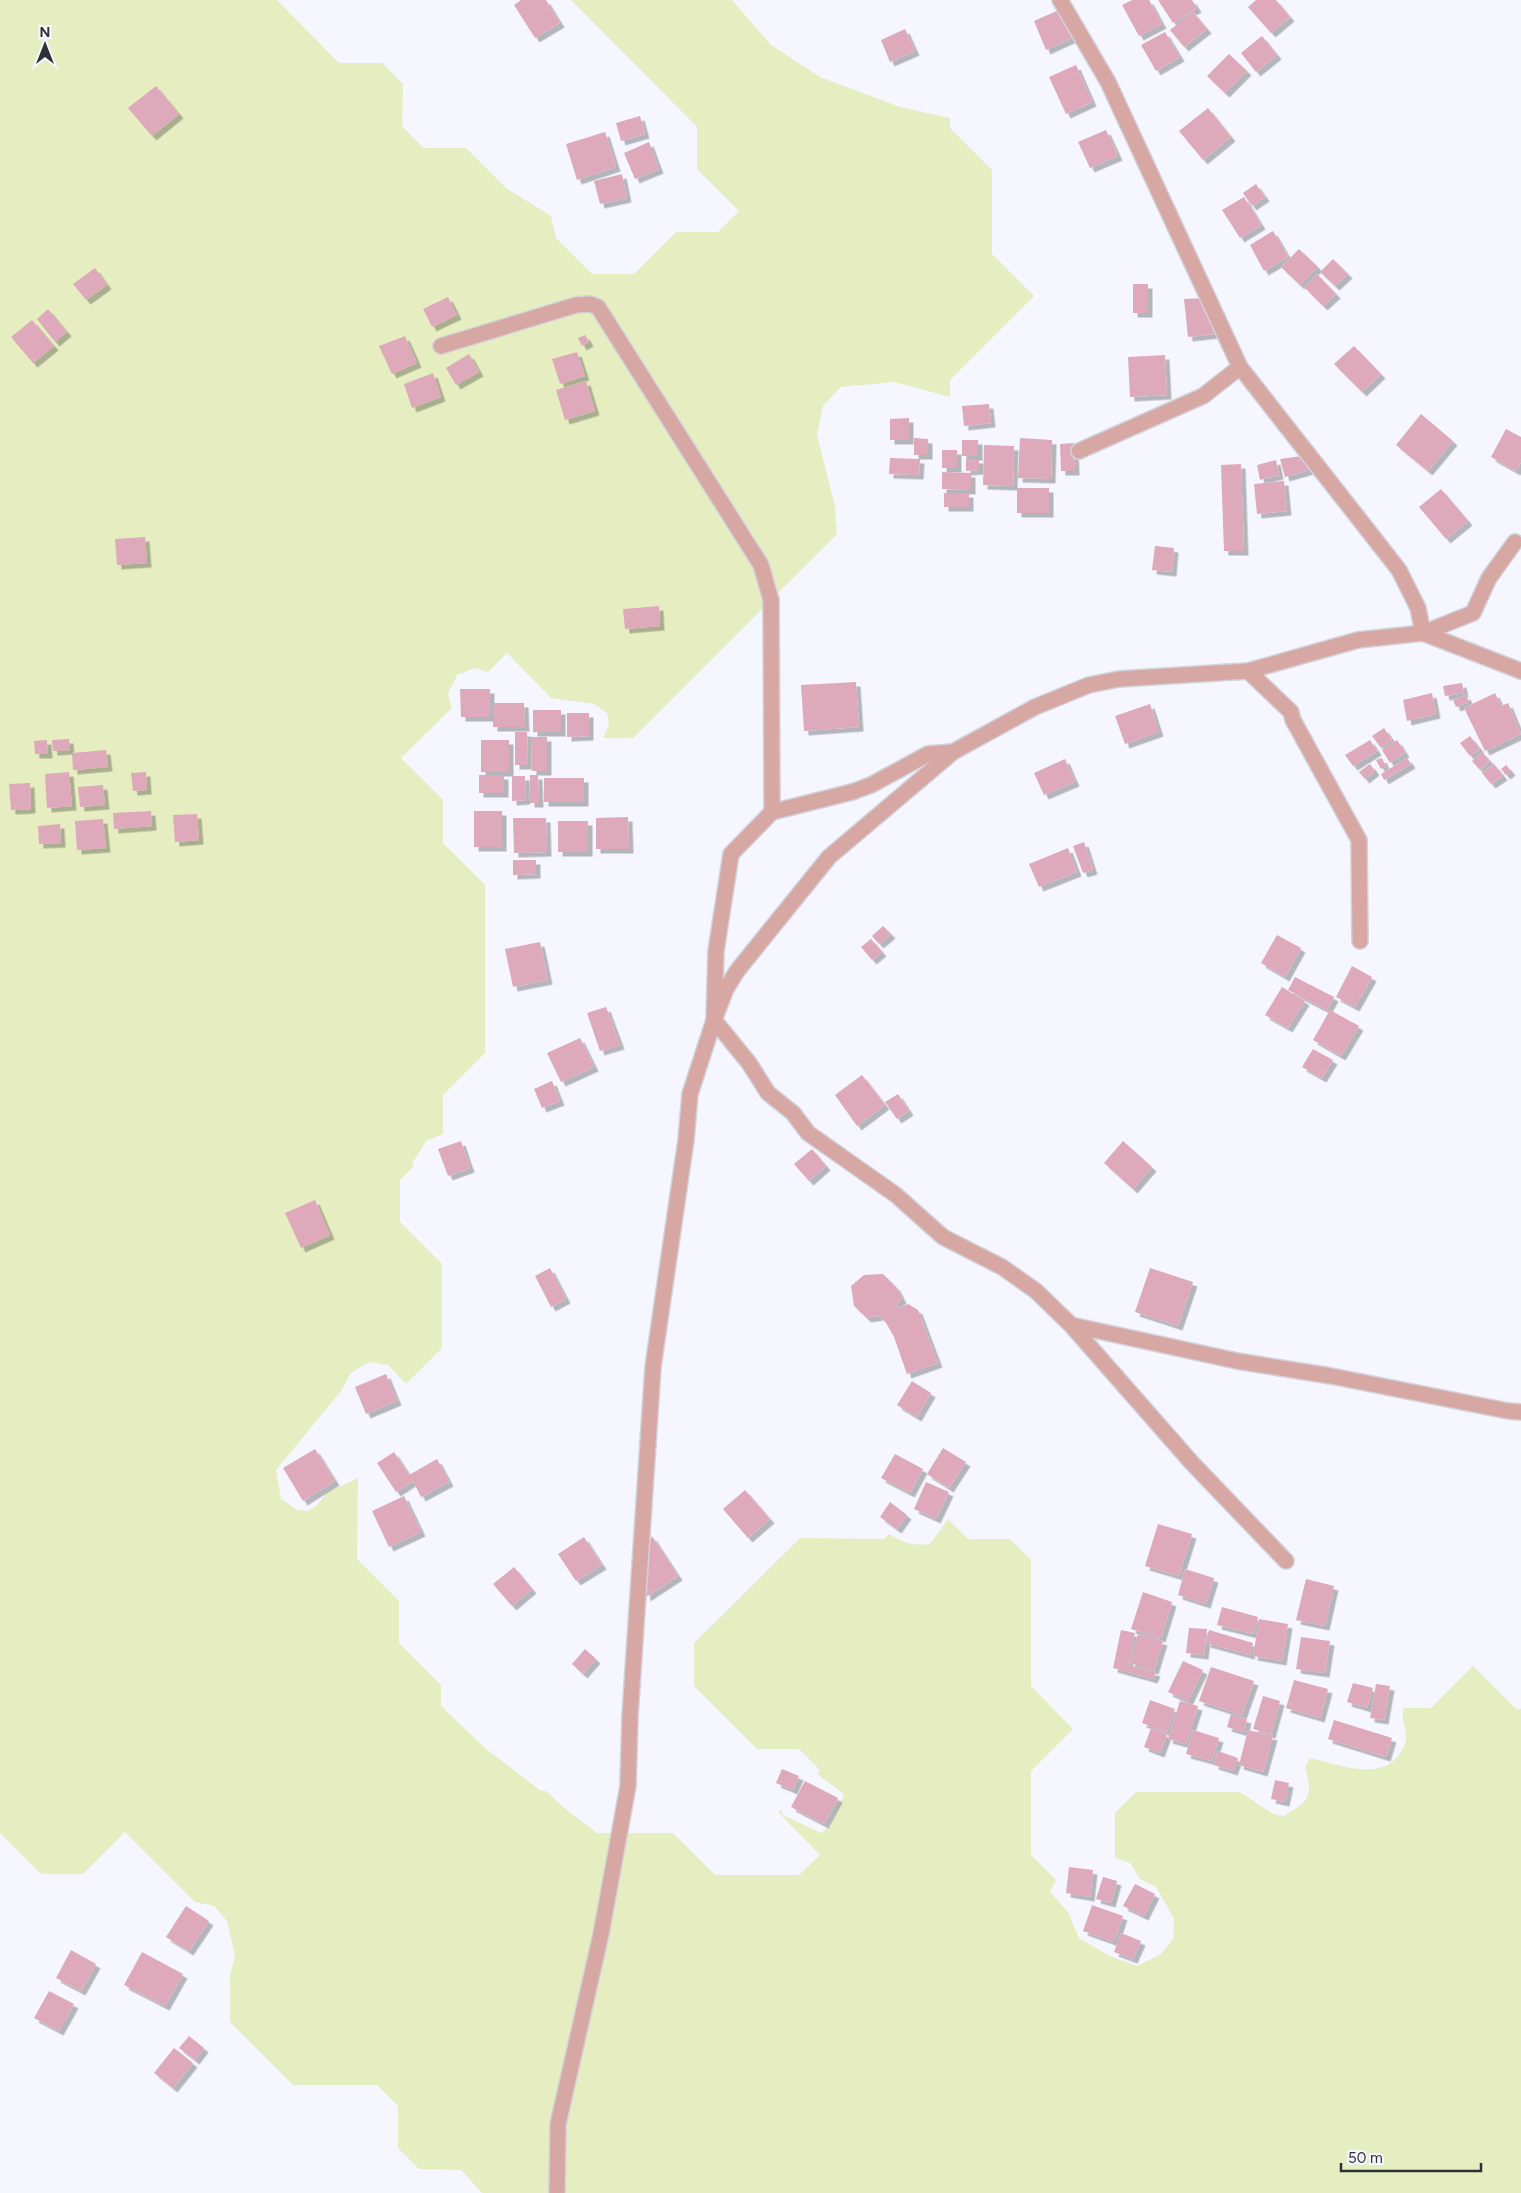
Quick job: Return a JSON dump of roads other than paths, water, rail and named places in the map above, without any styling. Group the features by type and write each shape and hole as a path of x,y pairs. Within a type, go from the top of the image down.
{"street":[{"path":"1060,0 1108,82 1240,367 1399,570 1418,608 1423,633"},
{"path":"441,346 576,305 590,304 598,307 761,565 771,600 772,812"},
{"path":"1079,451 1203,396 1240,367"},
{"path":"557,2193 558,2124 601,1934 628,1786 630,1716 653,1367 686,1140 690,1094 726,989 737,971 814,873 835,852 953,752 1035,707 1089,684 1118,679 1248,671 1358,640 1423,633 1473,613 1489,578 1515,542"},
{"path":"1423,633 1521,671"},
{"path":"1248,671 1291,712 1293,720 1359,840 1360,941"},
{"path":"953,752 928,754 871,785 852,792 772,812 731,854 716,951 714,1020 749,1063 768,1093 793,1113 808,1133 896,1195 943,1237 1002,1267 1036,1291 1071,1324 1179,1449 1286,1560"},
{"path":"1071,1324 1237,1361 1331,1376 1508,1412 1521,1412"}]}
